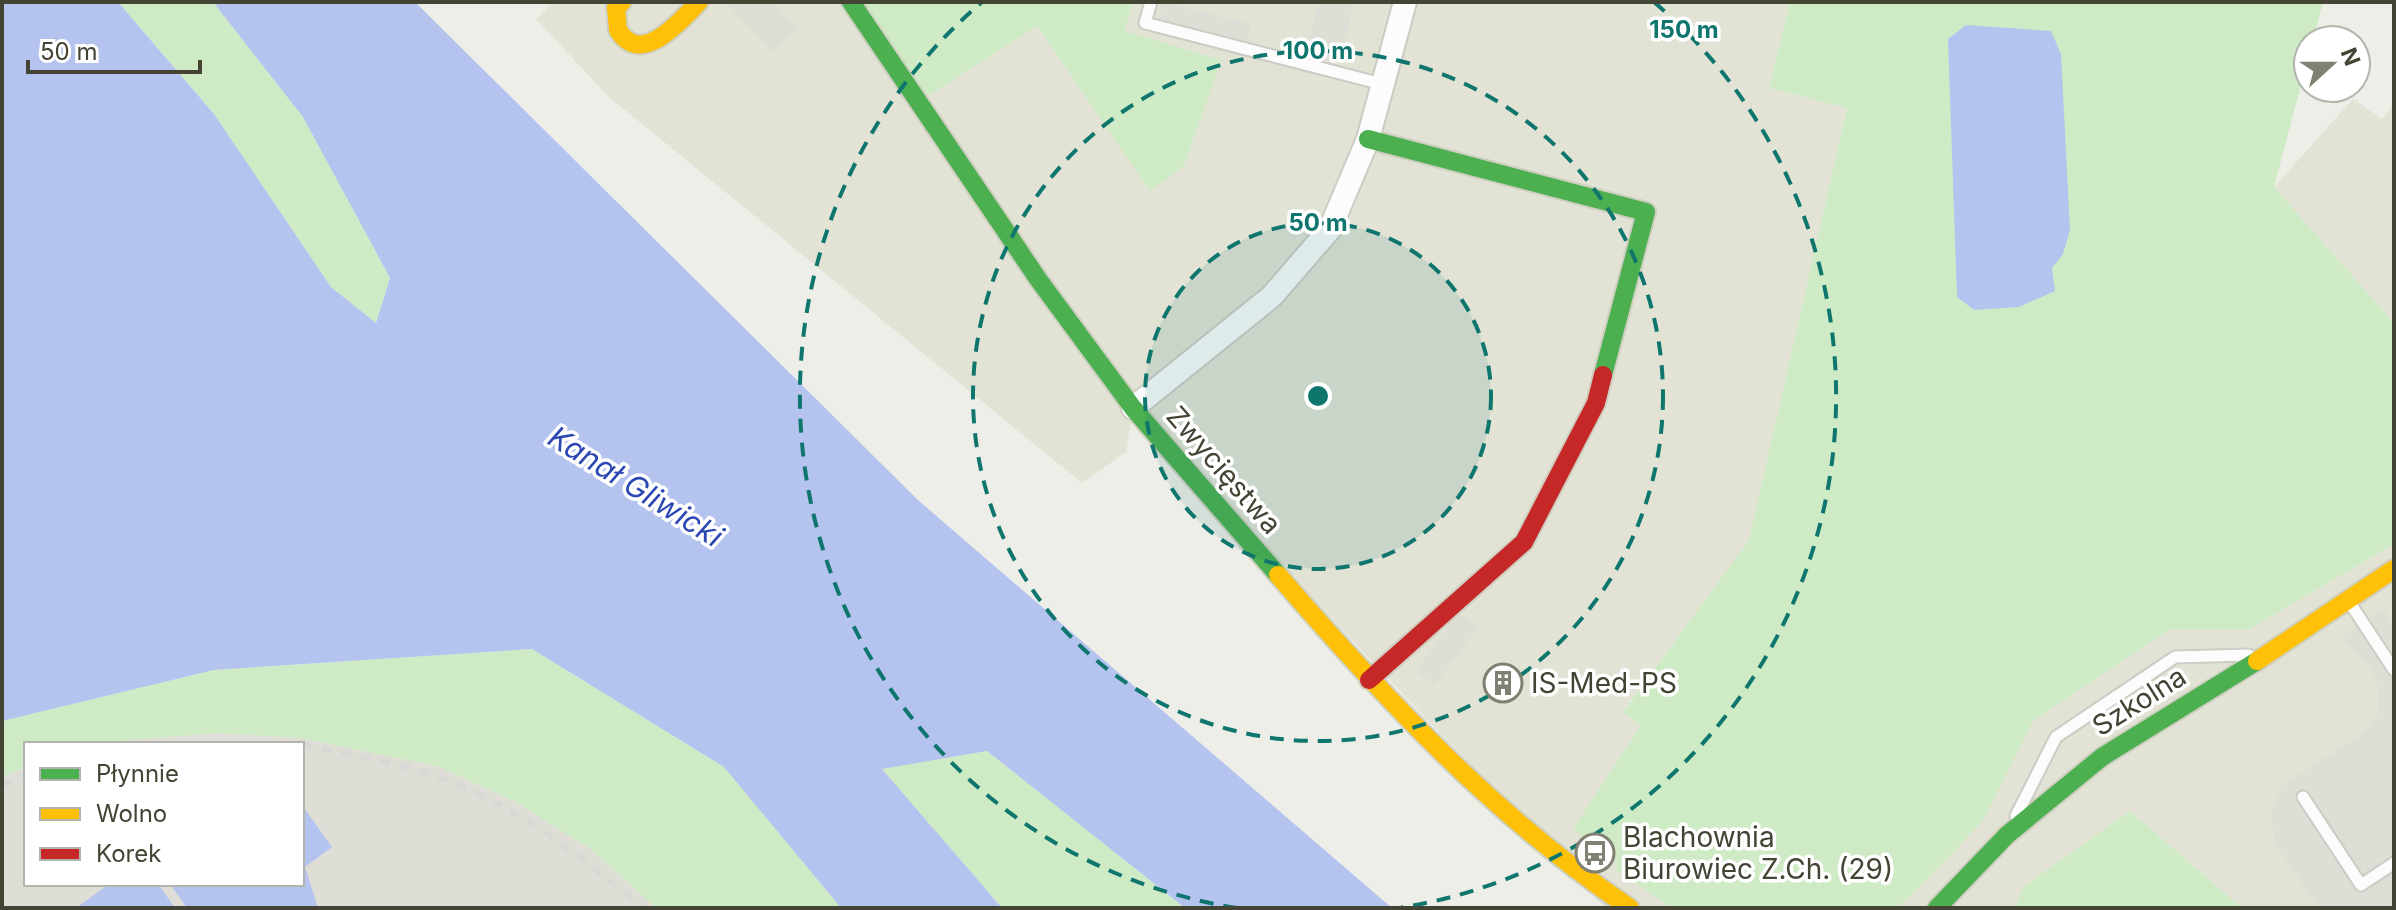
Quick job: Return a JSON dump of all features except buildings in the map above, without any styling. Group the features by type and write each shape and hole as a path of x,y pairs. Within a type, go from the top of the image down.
{"street":[{"path":"622,2 616,8 618,32 628,44 639,47 654,42 699,2"},
{"name":"Zwycięstwa","path":"851,2 1038,279 1133,408 1369,680 1493,802 1578,873 1630,908"},
{"path":"1133,408 1272,296 1330,229 1368,139 1405,2"},
{"path":"1368,139 1646,212 1596,403 1524,542 1369,680"},
{"name":"Szkolna","path":"1945,906 2007,835 2102,757 2266,655 2394,569"}],"lane":[{"path":"1151,2 1145,23 1382,84"},
{"path":"2348,599 2394,670"},
{"path":"2007,835 2056,737 2175,657 2266,655"},
{"path":"2303,797 2361,885 2394,863"}],"shaded area":[{"path":"553,2 851,2 917,102 1037,26 1124,31 1132,2 1790,2 1769,88 1847,108 1749,541 1623,711 1641,725 1574,829 1618,864 1615,868 1671,908 1605,908 1133,409 1126,452 1082,483 609,97 536,19"},
{"path":"725,2 773,2 798,28 773,52"},
{"path":"1163,2 1251,24 1247,43 1159,21"},
{"path":"1319,2 1354,2 1338,64 1304,54"},
{"path":"2349,104 2360,104 2382,119 2394,104 2394,323 2274,187"},
{"path":"2394,544 2394,908 2242,908 2130,811 2023,887 2015,908 1894,908 1907,900 1981,822 2033,721 2169,630 2250,629"},
{"path":"2383,608 2394,627 2394,908 2319,908 2274,842 2271,811 2282,785 2363,734 2379,712 2376,678 2363,658 2340,639"},
{"path":"1456,616 1466,616 1478,628 1434,685 1415,671"},
{"path":"157,727 373,740 571,796 680,908 2,908 2,767 24,759 24,886 304,886 304,742 86,742"}],"green space":[{"path":"118,2 213,2 303,117 390,278 376,323 331,287 214,114"},
{"path":"851,2 1132,2 1125,31 1221,60 1184,166 1150,191 1037,26 917,103"},
{"path":"1790,2 2323,2 2317,24 2292,24 2292,104 2296,104 2274,187 2394,323 2394,544 2250,629 2169,630 2033,721 1982,822 1907,900 1894,908 1671,908 1614,868 1617,863 1573,829 1641,725 1623,712 1749,540 1847,108 1769,88"},
{"path":"532,649 724,767 841,908 656,908 592,850 514,801 437,766 300,738 218,733 120,742 24,742 24,768 2,777 2,721 214,670"},
{"path":"987,751 1185,908 1002,908 882,769"},
{"path":"2130,811 2242,908 2015,908 2023,887"}],"water":[{"name":"Kanał Gliwicki","path":"2,2 118,2 214,114 331,287 376,323 390,278 303,117 213,2 415,2 919,501 1392,908 1185,908 987,751 882,769 1002,908 841,908 724,767 532,649 214,670 2,721"},
{"path":"1966,25 2051,31 2061,54 2070,230 2063,254 2052,268 2055,291 2019,307 1974,310 1957,297 1948,39"},
{"path":"304,808 332,847 305,867 318,908 187,908 171,886 304,886"},
{"path":"106,886 159,886 175,908 76,908"}],"railway":[{"path":"304,745 417,770 490,799 570,850 643,908"},
{"path":"2,785 24,776"}],"traffic: fast":[{"path":"851,2 1038,279 1133,408 1278,575"},
{"path":"1368,139 1646,212 1603,375"},
{"path":"1937,908 2007,835 2102,757 2257,661"}],"traffic: slow":[{"path":"622,2 616,8 618,30 627,40 638,44 660,37 699,2"},
{"path":"2257,661 2394,569"},
{"path":"1278,575 1443,754 1533,835 1630,908"}],"traffic: jam":[{"path":"1369,680 1524,542 1596,403 1603,375"}],"place":[{"name":"IS-Med-PS","path":"1503,683"},
{"name":"Blachownia Biurowiec Z.Ch. (29)","path":"1595,853"}]}
